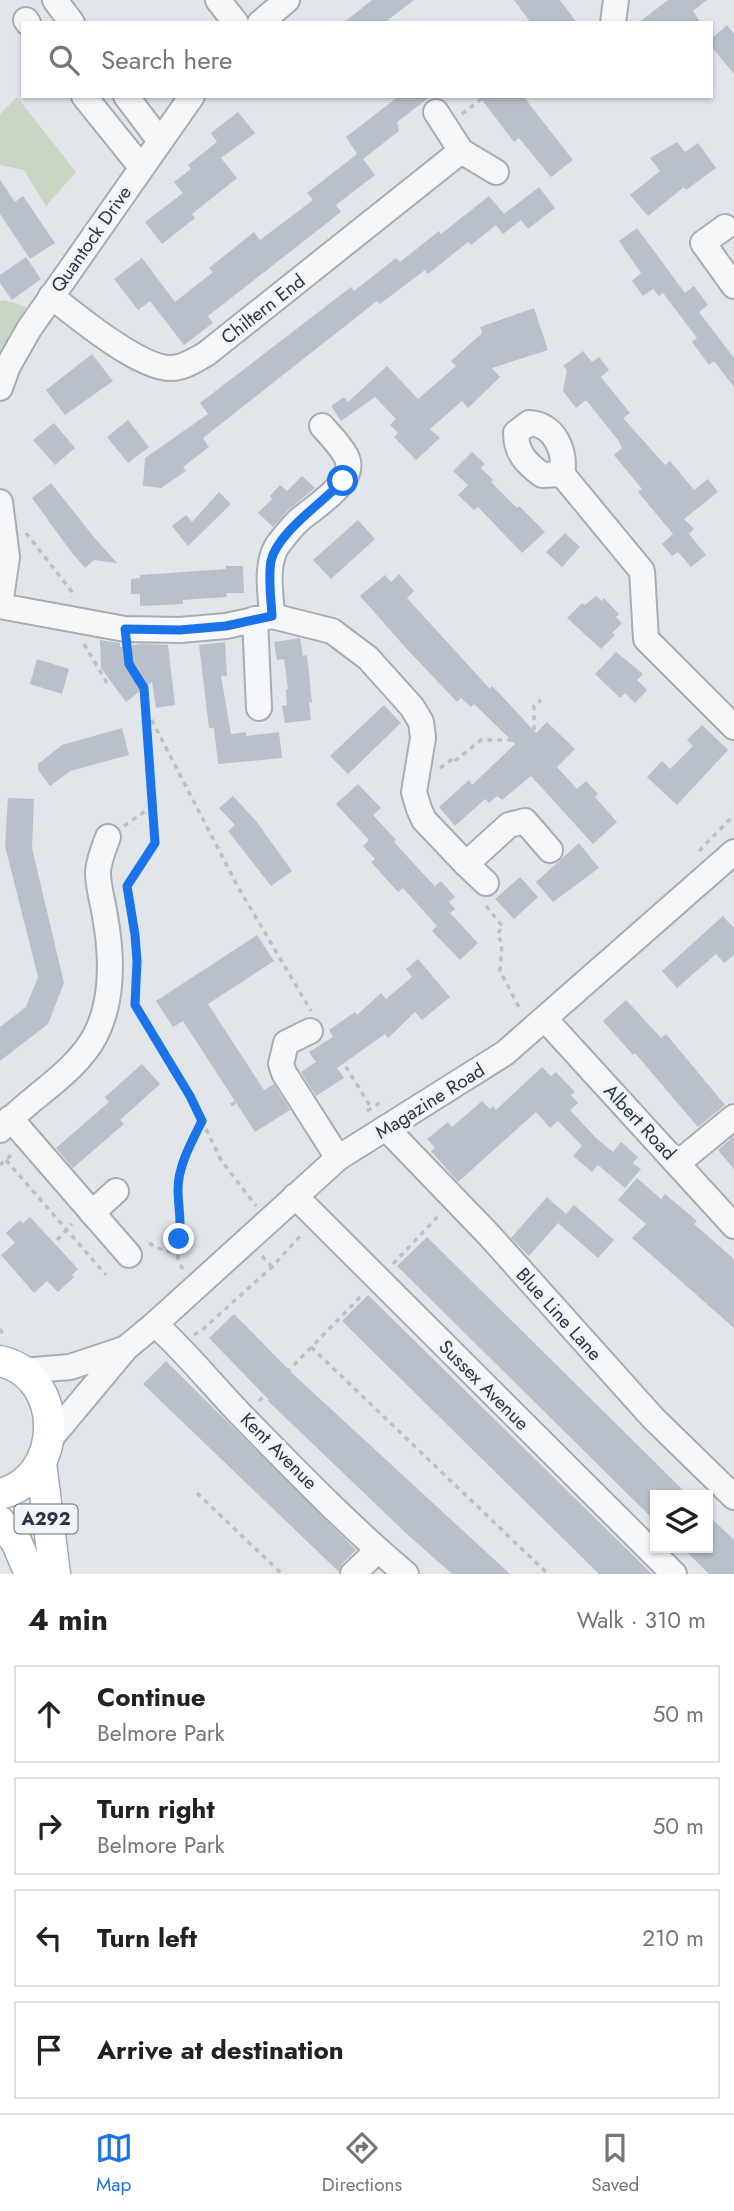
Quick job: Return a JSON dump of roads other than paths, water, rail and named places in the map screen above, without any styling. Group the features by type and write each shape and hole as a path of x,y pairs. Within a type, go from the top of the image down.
{"main road":[{"path":"0,1494 25,1482 45,1451 50,1419 36,1384 8,1358"},
{"name":"A292","path":"45,1451 55,1574"},
{"name":"A292","path":"0,1522 16,1541 30,1574"}],"street":[{"path":"55,0 71,21"},
{"path":"218,0 234,21"},
{"path":"262,21 287,0"},
{"path":"613,21 616,0"},
{"path":"86,98 141,167"},
{"path":"128,98 160,141"},
{"name":"Quantock Drive","path":"0,388 8,366 51,296 191,98"},
{"path":"441,119 461,151 496,172"},
{"name":"Chiltern End","path":"51,296 142,362 160,368 182,367 206,354 461,151"},
{"path":"725,227 703,243 734,286"},
{"path":"259,708 264,617 271,560 277,547 297,522 324,501 343,481 348,470 347,457 322,426"},
{"path":"562,474 642,571 646,639 734,727"},
{"path":"0,502 7,557 0,606 125,629 180,630 226,626 264,617 332,631 368,659 412,707 421,722 423,738 415,776 415,792 424,820 486,883"},
{"path":"466,864 509,825 525,821 550,850"},
{"path":"108,837 98,872 109,935 110,970 107,1003 95,1037 73,1064 5,1124 129,1255"},
{"name":"Magazine Road","path":"45,1451 126,1349 379,1118 505,1053 734,852"},
{"name":"Albert Road","path":"545,1019 734,1226"},
{"path":"316,1026 286,1043 282,1057 283,1070 338,1158"},
{"path":"678,1163 734,1117"},
{"name":"Blue Line Lane","path":"379,1118 653,1418 734,1497"},
{"path":"92,1213 116,1191"},
{"name":"Sussex Avenue","path":"295,1196 674,1574"},
{"name":"Kent Avenue","path":"155,1324 244,1417 377,1549 406,1574"},
{"name":"Magazine Road","path":"8,1358 70,1367 126,1349"},
{"path":"353,1574 377,1549"}]}
